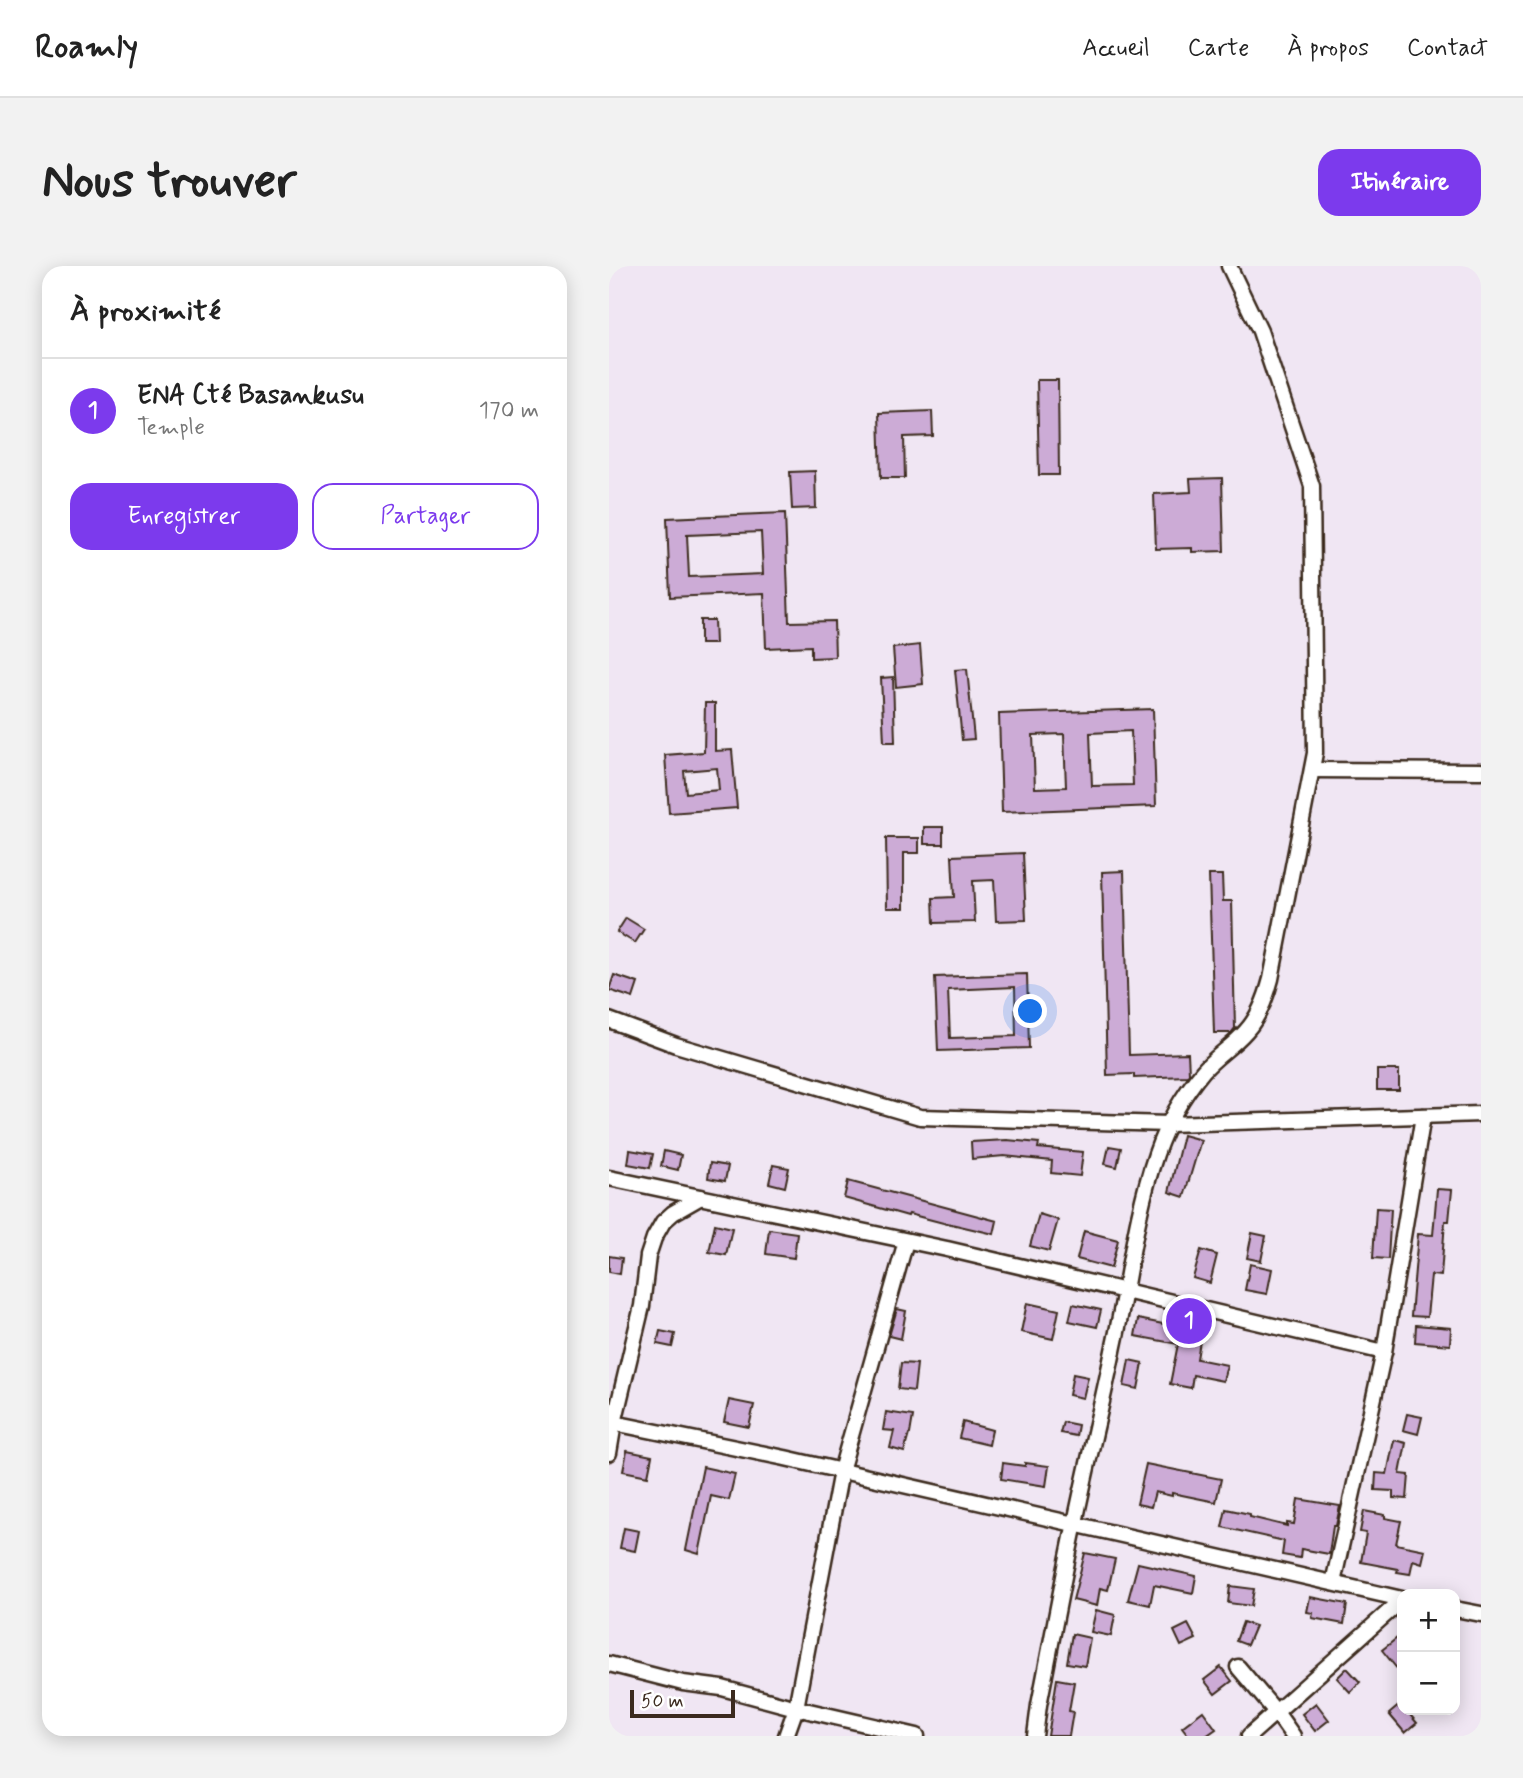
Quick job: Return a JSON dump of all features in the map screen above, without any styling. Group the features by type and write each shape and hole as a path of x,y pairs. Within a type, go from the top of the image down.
{"street":[{"path":"1035,1736 1074,1524 1140,1216 1156,1154 1185,1096 1223,1051 1246,1032 1266,997 1315,753 1312,486 1260,331 1229,266"},
{"path":"1312,770 1481,771"},
{"path":"609,1020 675,1045 920,1117 1169,1124 1481,1114"},
{"path":"1333,1583 1384,1352 1423,1116"},
{"path":"609,1178 907,1241 1384,1352"},
{"path":"609,1453 611,1422 642,1306 648,1256 654,1238 663,1222 673,1213 701,1197"},
{"path":"786,1736 796,1708 841,1471 907,1241"},
{"path":"611,1422 841,1471 1397,1598"},
{"path":"1249,1736 1397,1603"},
{"path":"1460,1610 1481,1614"},
{"path":"609,1664 683,1683 722,1688 883,1732 917,1736"},
{"path":"1238,1667 1293,1736"}],"building":[{"path":"1037,380 1058,380 1059,475 1039,475"},
{"path":"932,411 933,436 904,437 905,478 881,478 879,413"},
{"path":"815,471 816,508 792,509 790,472"},
{"path":"1222,478 1224,551 1156,549 1154,494 1191,492 1190,479"},
{"path":"785,513 789,622 834,621 835,657 811,658 811,646 766,648 764,593 670,597 667,518","holes":["761,532 763,574 689,577 687,535"]},
{"path":"700,620 714,620 715,644 700,644"},
{"path":"920,645 923,684 896,687 893,648"},
{"path":"967,669 974,739 962,740 955,670"},
{"path":"893,677 895,742 884,742 881,678"},
{"path":"705,703 715,703 715,751 732,750 737,808 669,813 665,755 704,752","holes":["717,768 719,790 686,793 684,771"]},
{"path":"1153,709 1156,806 1002,812 999,714","holes":["1131,731 1133,785 1092,786 1090,733","1064,734 1066,787 1035,788 1033,735"]},
{"path":"924,827 943,827 943,844 924,844"},
{"path":"886,838 919,838 919,853 904,853 904,908 887,908"},
{"path":"1023,853 1026,920 996,921 994,880 973,881 975,922 934,923 933,898 954,897 952,856"},
{"path":"1124,871 1129,1055 1188,1053 1187,1076 1134,1078 1134,1074 1107,1075 1102,872"},
{"path":"1209,875 1222,875 1223,901 1232,901 1235,1028 1231,1033 1214,1033"},
{"path":"626,918 644,929 635,943 617,932"},
{"path":"1027,974 1029,1048 938,1051 935,977","holes":["1015,987 1016,1036 950,1038 948,990"]},
{"path":"614,975 638,983 633,998 609,990"},
{"path":"1377,1070 1399,1070 1399,1090 1377,1090"},
{"path":"1183,1135 1201,1140 1184,1197 1169,1192"},
{"path":"1007,1140 1039,1143 1038,1148 1083,1152 1080,1176 1051,1173 1052,1161 1004,1156 972,1159 971,1142"},
{"path":"1109,1146 1121,1148 1117,1167 1105,1164"},
{"path":"630,1150 653,1154 650,1168 628,1164"},
{"path":"664,1151 681,1155 678,1170 661,1166"},
{"path":"710,1163 728,1166 725,1181 708,1178"},
{"path":"773,1165 789,1168 785,1187 769,1183"},
{"path":"848,1181 997,1221 994,1234 909,1214 908,1216 844,1198"},
{"path":"1437,1189 1452,1190 1449,1221 1445,1221 1441,1276 1431,1275 1427,1317 1411,1316 1418,1234 1433,1235"},
{"path":"1376,1208 1391,1209 1388,1259 1373,1258"},
{"path":"1039,1214 1058,1220 1049,1251 1030,1246"},
{"path":"715,1224 732,1228 726,1255 709,1252"},
{"path":"769,1229 797,1233 794,1258 766,1254"},
{"path":"1084,1231 1118,1240 1111,1268 1077,1259"},
{"path":"1252,1233 1266,1236 1261,1261 1247,1258"},
{"path":"1201,1250 1217,1255 1210,1283 1193,1278"},
{"path":"609,1256 622,1258 620,1274 609,1272"},
{"path":"1250,1264 1272,1269 1267,1294 1245,1290"},
{"path":"1027,1303 1059,1310 1053,1339 1021,1332"},
{"path":"1073,1304 1101,1310 1097,1327 1069,1321"},
{"path":"897,1309 906,1311 901,1339 889,1336"},
{"path":"1138,1319 1201,1335 1197,1359 1227,1365 1223,1381 1193,1375 1191,1388 1170,1384 1178,1344 1135,1336"},
{"path":"1416,1325 1451,1328 1450,1345 1415,1342"},
{"path":"660,1331 675,1334 672,1347 657,1344"},
{"path":"1129,1360 1143,1363 1138,1389 1124,1386"},
{"path":"901,1363 917,1364 914,1391 898,1389"},
{"path":"1073,1374 1088,1377 1083,1398 1069,1395"},
{"path":"729,1400 754,1405 749,1427 724,1422"},
{"path":"886,1412 913,1416 904,1452 890,1448 894,1431 883,1430"},
{"path":"1407,1414 1422,1417 1418,1434 1403,1430"},
{"path":"963,1422 992,1430 989,1445 959,1438"},
{"path":"1063,1422 1078,1425 1076,1436 1060,1433"},
{"path":"1394,1440 1406,1443 1400,1474 1409,1475 1407,1499 1393,1498 1393,1491 1375,1490 1376,1473 1387,1474"},
{"path":"627,1451 652,1456 648,1476 623,1471"},
{"path":"1003,1463 1049,1466 1046,1486 1001,1479"},
{"path":"1146,1464 1221,1479 1216,1502 1155,1492 1151,1507 1137,1504"},
{"path":"703,1467 735,1474 729,1500 711,1496 699,1554 686,1550"},
{"path":"1298,1499 1340,1506 1336,1526 1333,1526 1329,1554 1301,1549 1300,1558 1282,1555 1284,1541 1222,1527 1226,1509 1287,1526 1287,1523 1294,1524"},
{"path":"1364,1511 1401,1521 1396,1544 1425,1550 1422,1563 1413,1560 1410,1574 1361,1562 1366,1533 1360,1532"},
{"path":"624,1528 639,1531 635,1551 620,1548"},
{"path":"1085,1553 1115,1559 1108,1590 1100,1588 1097,1606 1073,1600"},
{"path":"1138,1563 1196,1576 1193,1593 1154,1585 1150,1605 1128,1600"},
{"path":"1230,1586 1254,1589 1251,1606 1228,1603"},
{"path":"1310,1597 1347,1604 1344,1624 1312,1618 1313,1613 1307,1612"},
{"path":"1096,1610 1115,1615 1111,1636 1091,1632"},
{"path":"1243,1622 1255,1626 1247,1645 1236,1641"},
{"path":"1188,1624 1196,1639 1181,1646 1174,1631"},
{"path":"1072,1634 1090,1638 1085,1666 1067,1663"},
{"path":"1397,1638 1397,1669 1382,1650"},
{"path":"1221,1667 1232,1681 1215,1694 1204,1680"},
{"path":"1347,1668 1360,1682 1350,1692 1337,1678"},
{"path":"1057,1679 1074,1682 1069,1711 1073,1712 1069,1736 1048,1736"},
{"path":"1316,1703 1329,1720 1315,1731 1302,1714"},
{"path":"1397,1707 1397,1715 1410,1715 1417,1723 1405,1733 1389,1714"},
{"path":"1203,1711 1216,1729 1206,1736 1189,1736 1182,1727"}],"place":[{"name":"ENA Cté Basankusu","path":"1189,1321"}]}
